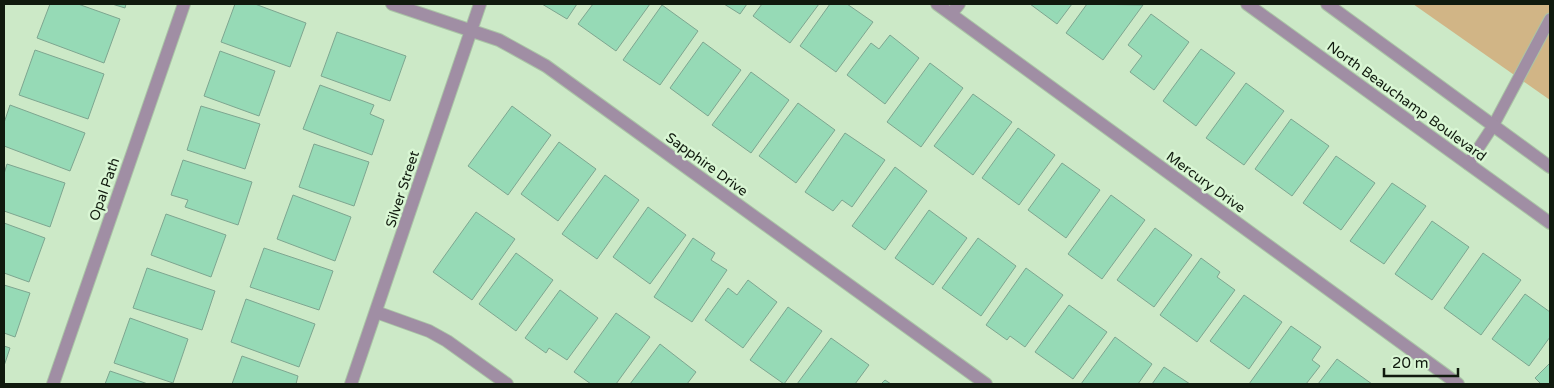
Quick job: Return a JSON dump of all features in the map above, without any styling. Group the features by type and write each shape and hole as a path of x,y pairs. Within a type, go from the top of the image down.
{"street":[{"name":"Opal Path","path":"53,384 184,4"},
{"name":"Sapphire Drive","path":"392,4 500,40 546,66 986,384"},
{"name":"Silver Street","path":"351,384 480,4"},
{"name":"Mercury Drive","path":"937,4 1458,384"},
{"path":"951,14 959,4"},
{"name":"North Beauchamp Boulevard","path":"1247,4 1550,223"},
{"path":"1327,4 1550,167"},
{"path":"376,312 429,331 507,384"}],"lane":[{"path":"1468,164 1493,126 1550,19"}],"shaded area":[{"path":"1413,4 1550,4 1550,100"}],"building":[{"path":"50,4 78,4 120,19 104,63 37,38"},
{"path":"112,4 126,4 125,8"},
{"path":"235,4 255,4 306,23 290,67 221,42"},
{"path":"542,4 577,4 567,19"},
{"path":"593,4 650,4 616,51 578,24"},
{"path":"724,4 747,4 740,14"},
{"path":"762,4 819,4 790,43 753,16"},
{"path":"830,4 847,4 873,22 836,72 800,46"},
{"path":"1030,4 1072,4 1057,24"},
{"path":"1087,4 1143,5 1103,60 1066,33"},
{"path":"662,5 698,31 660,85 623,60"},
{"path":"1151,14 1189,42 1154,90 1130,72 1142,56 1128,45"},
{"path":"337,32 406,56 390,101 321,76"},
{"path":"890,35 919,58 885,104 847,75 871,43 879,49"},
{"path":"703,42 741,70 708,116 670,88"},
{"path":"1201,49 1235,73 1196,126 1163,101"},
{"path":"35,50 104,74 88,119 19,95"},
{"path":"220,51 275,71 259,116 204,96"},
{"path":"930,63 963,88 921,147 887,122"},
{"path":"751,72 789,100 751,153 712,125"},
{"path":"1246,83 1284,111 1244,165 1206,138"},
{"path":"320,85 374,105 370,114 384,120 372,155 303,129"},
{"path":"973,94 1012,122 973,175 934,146"},
{"path":"798,103 835,130 796,183 759,156"},
{"path":"10,105 85,133 70,171 4,146 4,123"},
{"path":"201,106 260,124 245,169 187,150"},
{"path":"512,106 551,135 508,195 468,166"},
{"path":"1291,119 1329,146 1292,196 1255,169"},
{"path":"1018,128 1055,155 1019,205 982,178"},
{"path":"845,133 885,160 852,207 842,200 833,211 805,192"},
{"path":"559,142 596,169 558,221 521,194"},
{"path":"314,144 369,162 354,206 299,187"},
{"path":"1336,156 1375,183 1341,230 1303,203"},
{"path":"183,160 252,182 238,225 185,207 188,200 171,195"},
{"path":"1062,163 1100,190 1066,238 1028,210"},
{"path":"7,164 65,183 50,227 4,211 4,174"},
{"path":"895,167 927,191 885,250 852,226"},
{"path":"605,175 639,200 597,259 562,234"},
{"path":"1392,183 1426,206 1384,264 1350,241"},
{"path":"293,195 351,217 335,261 277,239"},
{"path":"1111,195 1145,220 1102,279 1068,254"},
{"path":"648,207 686,235 650,284 613,257"},
{"path":"929,210 967,238 933,285 895,258"},
{"path":"476,212 515,239 472,300 433,272"},
{"path":"166,214 226,235 211,277 151,255"},
{"path":"1432,221 1469,247 1432,300 1395,274"},
{"path":"4,223 45,238 29,282 4,273"},
{"path":"1155,228 1192,255 1154,307 1117,280"},
{"path":"693,238 715,253 711,260 727,270 692,322 654,297"},
{"path":"978,238 1016,266 981,316 942,288"},
{"path":"264,248 333,271 319,310 250,287"},
{"path":"516,253 553,280 516,331 479,304"},
{"path":"1483,253 1521,280 1481,335 1444,308"},
{"path":"1201,258 1220,272 1217,277 1235,290 1197,342 1160,315"},
{"path":"147,268 215,291 202,330 133,308"},
{"path":"1026,268 1063,295 1025,347 1010,336 1007,340 986,325"},
{"path":"748,280 777,302 743,348 705,320 728,288 737,295"},
{"path":"4,285 30,293 15,337 4,333"},
{"path":"560,290 598,318 567,360 549,348 546,353 525,338"},
{"path":"1525,294 1550,312 1550,337 1529,366 1492,339"},
{"path":"1244,295 1282,322 1249,369 1210,341"},
{"path":"246,299 315,324 299,367 231,342"},
{"path":"1069,305 1107,332 1073,379 1035,352"},
{"path":"788,307 822,331 784,384 750,360"},
{"path":"616,313 650,337 616,384 591,384 574,372"},
{"path":"130,318 188,339 173,383 114,363"},
{"path":"1291,326 1321,347 1312,360 1320,366 1306,384 1249,384"},
{"path":"1115,337 1152,364 1138,384 1081,384"},
{"path":"831,338 869,365 855,384 797,384"},
{"path":"660,344 696,372 687,384 630,384"},
{"path":"4,346 10,348 4,366"},
{"path":"242,356 298,376 296,384 232,384"},
{"path":"1337,359 1372,384 1318,384"},
{"path":"1550,363 1550,384 1541,384 1535,378"},
{"path":"1164,367 1190,384 1152,384"},
{"path":"110,371 148,384 105,384"},
{"path":"885,380 891,384 881,384"}]}
